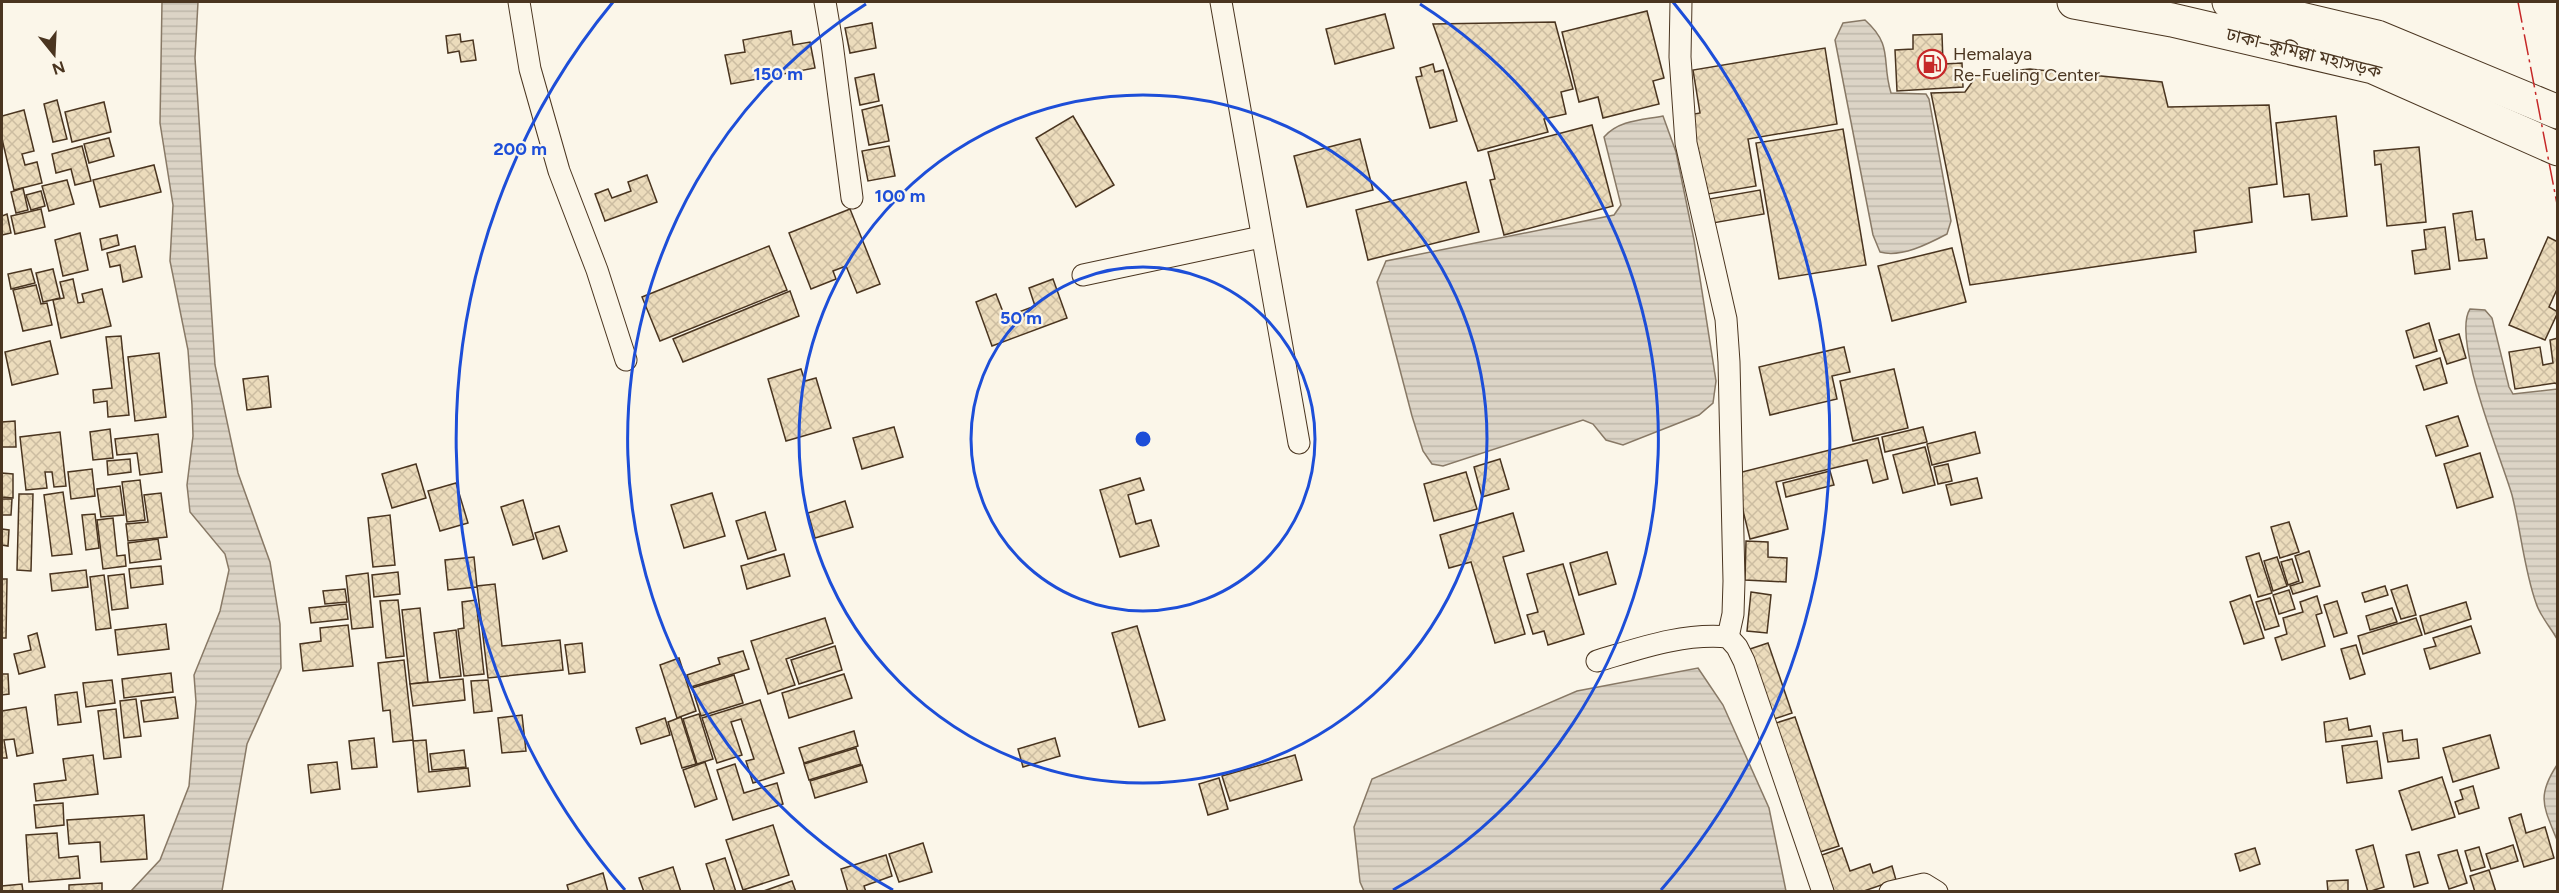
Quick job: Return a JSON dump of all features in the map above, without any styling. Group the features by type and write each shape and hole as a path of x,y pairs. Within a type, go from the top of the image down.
{"highway":[{"name":"ঢাকা–কুমিল্লা মহাসড়ক","path":"2074,2 2172,20 2373,68 2558,149"},
{"name":"ঢাকা–কুমিল্লা মহাসড়ক","path":"2229,2 2378,37 2558,112"}],"street":[{"path":"519,2 530,69 555,160 597,270 626,360"},
{"path":"825,2 852,198"},
{"path":"1221,2 1299,442"},
{"path":"1681,2 1680,57 1686,143 1694,189 1719,282 1728,351 1734,581 1733,614 1728,638"},
{"path":"1083,275 1261,237"},
{"path":"1597,661 1669,640 1703,635 1728,638 1737,647 1744,661 1822,891"},
{"path":"1890,891 1924,884 1937,891"}],"shaded area":[{"path":"162,2 198,2 195,58 215,365 238,473 270,562 280,624 281,668 247,744 222,891 131,891 160,860 189,786 196,702 194,675 220,611 229,570 225,554 190,512 187,485 193,436 188,350 170,261 173,205 160,123"},
{"path":"1865,20 1874,29 1883,46 1891,93 1926,94 1929,99 1951,221 1947,234 1905,252 1880,252 1873,235 1835,40 1843,23"},
{"path":"1663,116 1676,152 1694,240 1716,381 1713,403 1699,415 1623,445 1606,440 1593,424 1583,420 1443,466 1432,464 1423,451 1412,416 1377,282 1386,261 1614,215 1621,205 1604,137 1624,124"},
{"path":"2470,309 2485,310 2492,318 2509,387 2513,394 2557,389 2557,639 2536,603 2512,495 2472,371 2466,324"},
{"path":"1698,668 1723,705 1769,808 1786,891 1364,891 1360,882 1354,827 1372,779 1577,691"},
{"path":"2557,765 2557,840 2546,810 2544,794 2550,776"}],"building":[{"path":"1647,11 1664,78 1653,81 1659,104 1603,118 1598,97 1579,102 1562,32"},
{"path":"1385,14 1394,48 1335,64 1326,29"},
{"path":"1555,22 1573,89 1561,92 1566,114 1544,119 1548,132 1478,151 1433,24"},
{"path":"872,23 876,48 850,53 845,28"},
{"path":"791,31 793,45 810,42 815,68 731,84 725,55 745,52 743,40"},
{"path":"460,34 461,42 473,40 476,60 461,62 459,51 448,53 446,36"},
{"path":"1942,34 1943,64 1962,63 1963,87 1897,91 1895,50 1913,49 1913,35"},
{"path":"1825,48 1837,124 1748,139 1756,186 1702,195 1689,115 1700,113 1693,70"},
{"path":"1433,64 1435,72 1443,70 1457,121 1430,128 1416,77 1422,76 1420,68"},
{"path":"2030,69 2162,82 2168,107 2269,105 2277,184 2249,188 2252,222 2194,231 2196,252 1970,285 1931,93 1965,92 1978,74"},
{"path":"874,74 879,101 860,105 855,78"},
{"path":"57,100 67,139 53,142 44,104"},
{"path":"104,102 111,132 72,142 65,112"},
{"path":"882,105 889,141 869,145 862,110"},
{"path":"24,110 34,151 22,154 25,165 37,162 42,183 14,190 2,139 2,116"},
{"path":"1073,116 1114,185 1076,207 1036,138"},
{"path":"2336,116 2347,216 2312,220 2309,194 2284,197 2276,123"},
{"path":"1592,125 1613,206 1504,235 1490,180 1495,179 1488,152"},
{"path":"1843,129 1866,265 1779,279 1756,143"},
{"path":"109,138 114,156 89,163 84,144"},
{"path":"1360,139 1373,190 1307,207 1294,156"},
{"path":"82,146 91,181 75,185 71,169 56,173 52,154"},
{"path":"889,146 895,176 868,181 862,151"},
{"path":"2419,147 2426,222 2387,226 2381,164 2375,165 2374,151"},
{"path":"154,165 161,192 100,207 93,180"},
{"path":"647,175 657,202 605,221 595,194 608,189 612,198 631,191 628,182"},
{"path":"67,180 74,204 49,211 42,186"},
{"path":"1466,182 1479,232 1368,260 1356,210"},
{"path":"23,188 28,210 16,213 11,192"},
{"path":"1760,190 1764,214 1713,223 1709,199"},
{"path":"41,191 45,206 31,210 26,195"},
{"path":"41,209 45,227 15,234 11,216"},
{"path":"850,209 880,284 857,293 846,266 833,271 836,279 811,289 789,233"},
{"path":"2472,211 2476,240 2484,239 2487,258 2459,261 2453,214"},
{"path":"7,214 11,233 2,235 2,216"},
{"path":"2445,227 2450,269 2415,274 2412,251 2426,249 2424,230"},
{"path":"80,233 88,270 63,276 55,240"},
{"path":"117,235 119,245 102,250 100,239"},
{"path":"2548,237 2558,242 2558,287 2549,307 2558,312 2545,340 2509,325"},
{"path":"135,246 142,277 123,282 120,265 110,267 107,253"},
{"path":"769,246 787,290 660,341 642,297"},
{"path":"1952,248 1966,302 1892,321 1878,266"},
{"path":"31,269 35,283 11,289 8,274"},
{"path":"53,269 60,298 43,302 36,273"},
{"path":"73,279 78,303 84,302 82,294 102,289 111,326 61,338 53,300 64,298 60,282"},
{"path":"1053,279 1067,318 992,346 976,302 996,294 1005,317 1035,306 1029,288"},
{"path":"36,285 41,304 47,303 52,325 23,331 13,290"},
{"path":"790,291 799,316 683,362 673,339"},
{"path":"2429,323 2437,351 2414,358 2406,331"},
{"path":"2459,334 2466,358 2447,364 2439,340"},
{"path":"121,336 129,415 108,417 107,401 94,403 93,390 112,388 106,337"},
{"path":"2558,338 2558,385 2555,383 2515,389 2509,352 2540,347 2543,365 2553,363 2550,340"},
{"path":"50,341 58,374 12,385 5,352"},
{"path":"1844,347 1850,372 1832,376 1837,399 1770,415 1759,367"},
{"path":"159,353 166,417 135,421 128,357"},
{"path":"2440,358 2447,383 2424,390 2416,366"},
{"path":"801,369 805,381 816,378 831,428 786,441 768,379"},
{"path":"1894,369 1908,428 1853,441 1840,381"},
{"path":"268,376 271,407 247,410 243,379"},
{"path":"2458,416 2468,446 2436,456 2426,426"},
{"path":"15,421 16,447 2,447 2,422"},
{"path":"894,427 903,457 862,469 853,438"},
{"path":"1923,427 1927,442 1885,452 1882,437"},
{"path":"110,429 113,458 93,460 90,432"},
{"path":"60,432 66,486 54,487 52,472 45,472 47,488 26,490 20,437"},
{"path":"1975,432 1980,453 1932,465 1927,444"},
{"path":"158,434 162,472 140,475 137,453 117,455 115,439"},
{"path":"1878,438 1888,479 1873,483 1867,460 1776,482 1788,529 1750,539 1734,474"},
{"path":"1925,447 1935,485 1903,493 1893,455"},
{"path":"2480,453 2493,497 2457,508 2444,464"},
{"path":"130,459 131,472 108,475 107,461"},
{"path":"1500,459 1509,489 1482,497 1474,467"},
{"path":"416,464 426,498 392,508 382,474"},
{"path":"1948,464 1952,481 1938,484 1934,467"},
{"path":"92,469 95,496 71,499 68,472"},
{"path":"1830,471 1834,485 1786,497 1783,483"},
{"path":"1466,472 1477,509 1434,521 1424,484"},
{"path":"2,473 13,474 13,498 2,497"},
{"path":"1140,478 1144,490 1128,495 1136,524 1151,520 1159,546 1120,557 1100,490"},
{"path":"1977,478 1982,498 1951,505 1946,485"},
{"path":"140,480 145,520 127,522 122,482"},
{"path":"456,483 468,523 440,531 428,491"},
{"path":"120,486 124,515 101,517 97,489"},
{"path":"63,492 72,554 52,556 44,495"},
{"path":"161,493 167,537 128,541 126,524 148,522 144,495"},
{"path":"712,493 725,536 684,548 671,505"},
{"path":"19,494 33,494 31,571 17,570"},
{"path":"2,499 12,499 11,515 2,515"},
{"path":"523,500 534,539 513,545 501,507"},
{"path":"845,501 853,527 815,538 808,513"},
{"path":"765,512 776,550 748,559 736,521"},
{"path":"1513,513 1524,551 1503,557 1525,634 1495,643 1471,562 1449,568 1440,535"},
{"path":"95,514 99,548 86,550 82,515"},
{"path":"390,515 395,565 373,567 368,518"},
{"path":"113,518 117,556 125,555 126,566 103,569 97,520"},
{"path":"2289,522 2299,552 2280,558 2271,527"},
{"path":"559,526 567,551 543,559 535,533"},
{"path":"2,529 9,530 8,546 2,545"},
{"path":"158,539 161,559 130,563 128,543"},
{"path":"1746,541 1768,542 1768,557 1787,558 1786,582 1745,580"},
{"path":"2309,551 2320,586 2293,594 2290,586 2303,582 2295,556"},
{"path":"1607,552 1616,584 1579,595 1570,563"},
{"path":"2259,553 2272,593 2258,597 2246,557"},
{"path":"784,554 790,576 747,589 741,566"},
{"path":"474,557 477,587 448,590 445,560"},
{"path":"2277,557 2287,586 2273,591 2264,561"},
{"path":"2292,559 2299,581 2288,585 2281,562"},
{"path":"1563,564 1584,634 1548,645 1544,631 1533,634 1527,615 1538,612 1527,574"},
{"path":"161,566 163,584 131,588 129,569"},
{"path":"86,570 88,587 52,591 50,574"},
{"path":"398,572 400,594 374,597 372,575"},
{"path":"368,573 373,627 352,629 346,576"},
{"path":"124,574 128,608 112,610 108,576"},
{"path":"104,575 111,628 96,630 90,577"},
{"path":"2,579 7,579 6,638 2,638"},
{"path":"495,584 502,646 560,640 563,670 488,678 477,586"},
{"path":"2407,585 2416,615 2401,619 2391,590"},
{"path":"2385,586 2388,595 2365,602 2362,593"},
{"path":"345,589 347,602 325,604 323,591"},
{"path":"2289,590 2295,609 2279,614 2273,595"},
{"path":"1751,592 1771,595 1767,633 1747,631"},
{"path":"2250,595 2264,638 2244,644 2230,602"},
{"path":"2317,596 2322,613 2316,615 2325,646 2282,660 2275,638 2287,634 2283,618 2303,612 2300,602"},
{"path":"2270,598 2279,626 2265,630 2256,602"},
{"path":"398,600 404,656 386,658 380,601"},
{"path":"476,600 484,674 464,676 458,629 464,628 462,602"},
{"path":"2337,601 2347,633 2334,637 2324,605"},
{"path":"2466,602 2471,619 2425,634 2420,616"},
{"path":"346,604 348,619 311,623 309,608"},
{"path":"420,608 428,682 410,684 402,610"},
{"path":"2392,608 2397,622 2370,630 2366,616"},
{"path":"825,618 833,643 786,659 795,685 768,694 751,641"},
{"path":"2416,618 2422,635 2363,654 2358,636"},
{"path":"166,624 169,649 118,655 115,630"},
{"path":"348,625 353,666 303,671 300,644 321,641 320,628"},
{"path":"1137,626 1165,720 1139,727 1112,633"},
{"path":"2471,626 2480,653 2430,669 2424,649 2436,646 2433,638"},
{"path":"456,630 461,676 440,678 434,633"},
{"path":"37,633 45,667 19,674 14,654 31,650 28,636"},
{"path":"582,643 585,672 569,674 565,645"},
{"path":"1768,643 1792,713 1774,719 1750,649"},
{"path":"2356,645 2365,674 2350,679 2341,649"},
{"path":"835,646 842,670 799,684 791,660"},
{"path":"743,651 749,669 691,687 687,675 720,664 718,658"},
{"path":"679,658 696,711 677,718 660,665"},
{"path":"404,660 413,740 393,742 390,710 383,711 378,663"},
{"path":"171,673 173,692 124,698 122,679"},
{"path":"2,674 8,674 9,694 2,695"},
{"path":"844,674 852,698 789,718 782,693"},
{"path":"734,675 743,703 701,716 692,688"},
{"path":"463,679 465,700 413,706 410,684"},
{"path":"112,680 115,703 86,707 83,683"},
{"path":"488,680 492,711 474,713 471,681"},
{"path":"77,692 81,722 58,725 55,695"},
{"path":"175,697 178,718 144,722 141,701"},
{"path":"136,699 141,736 124,738 120,701"},
{"path":"760,700 784,773 753,783 746,761 754,759 741,719 731,722 742,755 717,763 702,718"},
{"path":"26,707 33,753 17,756 14,739 4,740 7,758 2,758 2,711"},
{"path":"116,709 121,757 104,759 98,711"},
{"path":"699,714 713,759 697,764 683,719"},
{"path":"522,715 526,751 502,753 498,718"},
{"path":"681,717 696,764 682,768 668,722"},
{"path":"1795,717 1839,846 1817,853 1773,724"},
{"path":"665,718 670,735 641,744 636,728"},
{"path":"2347,718 2349,730 2370,726 2372,736 2326,742 2324,722"},
{"path":"2402,730 2403,741 2417,739 2419,758 2388,762 2383,733"},
{"path":"854,731 858,746 804,763 799,748"},
{"path":"2490,735 2499,768 2453,782 2443,748"},
{"path":"374,738 377,767 352,769 349,741"},
{"path":"1055,738 1060,756 1023,767 1018,749"},
{"path":"426,740 429,772 468,768 470,786 418,792 413,741"},
{"path":"2377,741 2382,778 2347,783 2342,746"},
{"path":"856,748 861,764 809,780 804,764"},
{"path":"464,750 466,767 432,770 430,754"},
{"path":"93,755 98,794 36,801 34,784 66,780 63,759"},
{"path":"1295,755 1302,780 1230,801 1222,776"},
{"path":"337,762 340,789 311,793 308,765"},
{"path":"705,762 717,799 695,807 683,770"},
{"path":"735,764 744,793 777,783 783,804 733,820 717,770"},
{"path":"862,765 867,782 815,798 810,781"},
{"path":"2442,777 2455,817 2412,830 2399,791"},
{"path":"1219,778 1228,809 1208,815 1199,784"},
{"path":"2473,786 2479,808 2459,814 2455,802 2463,799 2460,790"},
{"path":"63,803 64,825 36,828 34,805"},
{"path":"2521,814 2526,833 2545,827 2554,858 2524,867 2509,818"},
{"path":"144,815 147,859 101,862 100,842 69,844 67,820"},
{"path":"773,825 789,875 743,890 726,840"},
{"path":"57,833 59,858 78,856 80,878 29,882 26,835"},
{"path":"923,843 932,872 899,882 889,854"},
{"path":"2373,845 2384,887 2368,892 2356,850"},
{"path":"2513,845 2518,861 2491,869 2486,854"},
{"path":"2479,847 2485,867 2471,871 2465,851"},
{"path":"1842,848 1850,871 1870,864 1873,873 1892,866 1896,880 1861,892 1834,892 1822,855"},
{"path":"2255,848 2260,864 2240,871 2235,854"},
{"path":"2457,850 2467,883 2449,889 2438,855"},
{"path":"2419,852 2428,883 2414,887 2406,855"},
{"path":"886,855 892,876 864,886 866,892 848,892 841,869"},
{"path":"725,858 736,892 715,892 706,864"},
{"path":"673,867 681,892 644,892 639,878"},
{"path":"2489,870 2496,892 2475,892 2470,876"},
{"path":"603,873 608,892 569,892 567,885"},
{"path":"2348,880 2348,892 2328,892 2327,881"},
{"path":"792,881 796,892 761,892"},
{"path":"102,883 102,892 69,892 69,885"},
{"path":"22,884 23,892 2,892 2,886"}],"power":[{"path":"2518,2 2558,209"}],"place":[{"name":"Hemalaya Re-Fueling Center","path":"1932,64"}]}
